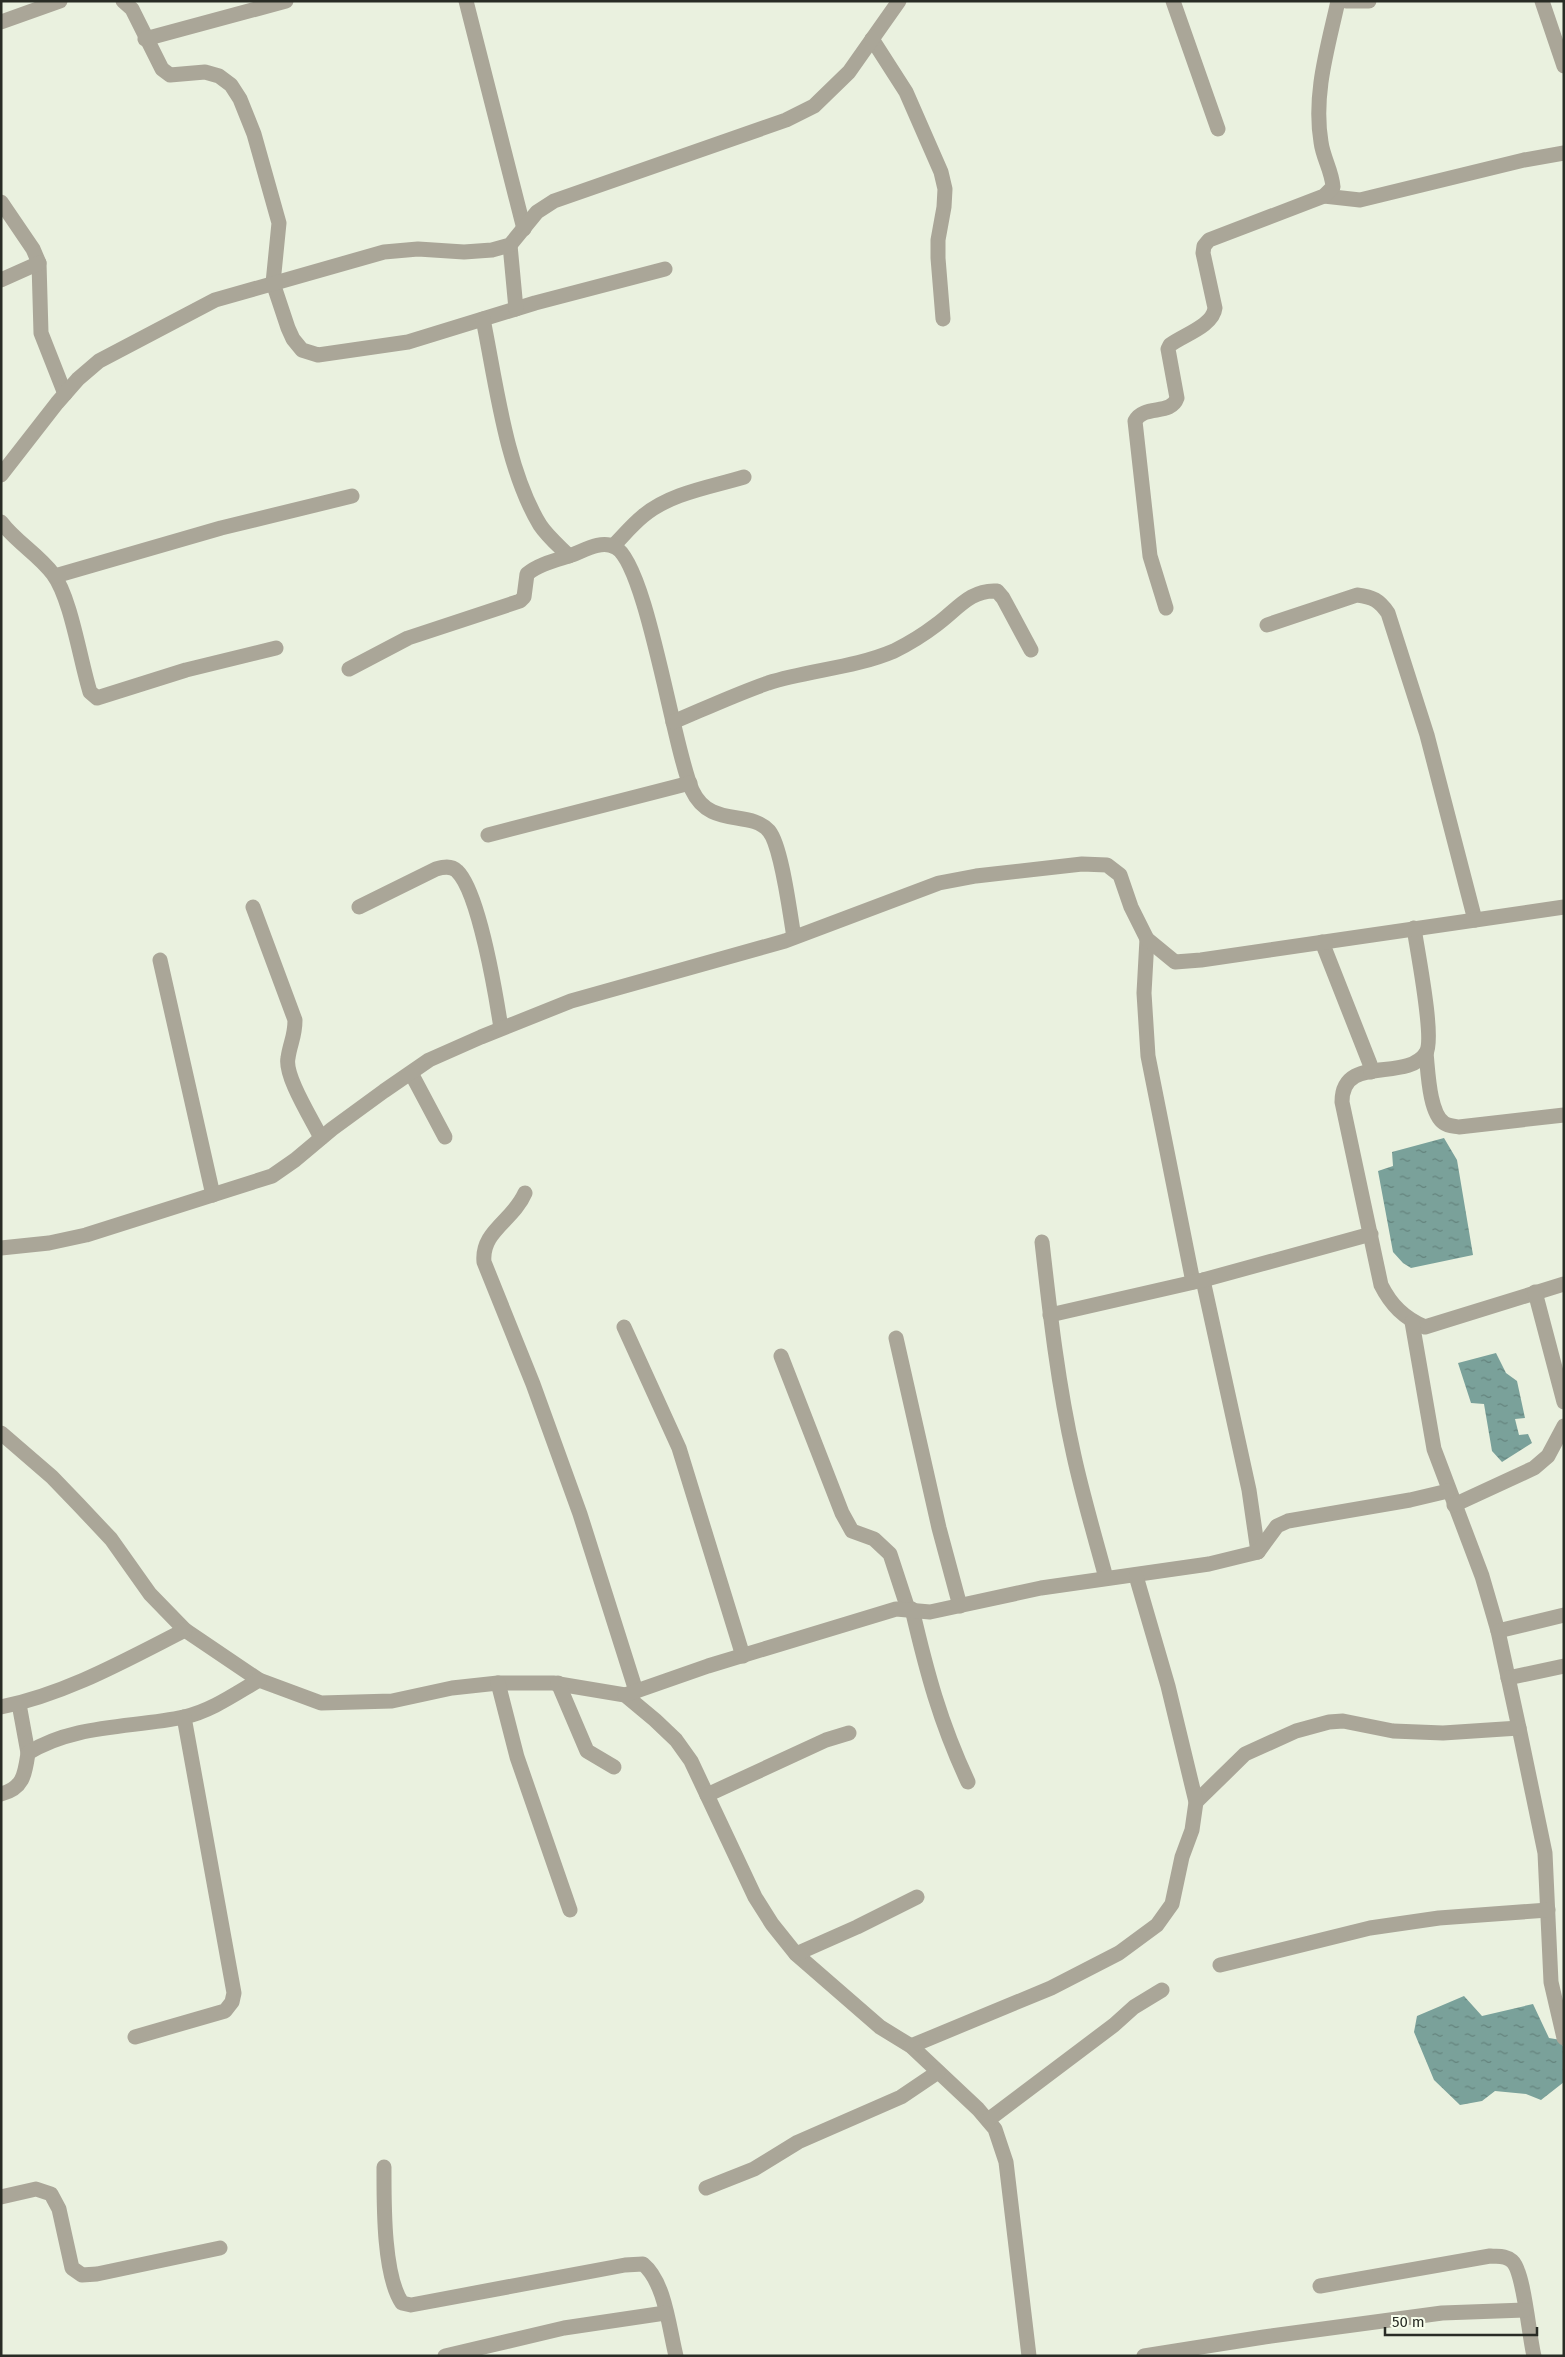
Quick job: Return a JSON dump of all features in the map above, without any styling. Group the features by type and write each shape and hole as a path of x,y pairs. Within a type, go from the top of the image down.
{"street":[{"path":"1,22 60,1"},
{"path":"123,1 132,9 145,39 162,69 170,75 205,72 219,76 231,85 240,99 254,134 279,223 273,283 293,339 302,350 318,355 408,342 516,309 665,269"},
{"path":"145,39 286,1"},
{"path":"466,1 524,229"},
{"path":"1,475 65,394 99,361 215,300 273,283 384,252 418,249 464,252 492,250 510,245 537,212 554,201 786,120 814,106 850,72 899,1"},
{"path":"1173,1 1218,129"},
{"path":"1166,608 1150,556 1135,421 1144,412 1171,407 1175,404 1177,398 1168,350 1170,345 1209,321 1214,315 1204,253 1204,246 1208,240 1324,196 1333,187 1332,177 1321,143 1320,81 1338,1"},
{"path":"1346,1 1369,1"},
{"path":"1542,1 1564,66"},
{"path":"872,39 906,92 941,172 945,190 938,240 938,258 943,319"},
{"path":"1324,196 1360,200 1524,160 1564,153"},
{"path":"1,202 34,249 39,264 41,333 65,394"},
{"path":"510,245 516,309"},
{"path":"1,280 39,264"},
{"path":"483,319 514,464 540,525 569,556"},
{"path":"613,546 644,515 661,505 684,494 744,477"},
{"path":"55,576 221,528 352,496"},
{"path":"1,522 19,543 43,562 55,576 64,596 90,692 97,698 186,670 276,648"},
{"path":"349,669 408,638 520,602 524,598 527,574 542,565 600,544 613,546 620,551 627,561 650,622 672,722 690,784 700,802 712,812 724,817 762,824 771,833 780,864 794,938"},
{"path":"672,722 768,683 863,661 894,651 937,624 971,596 987,590 997,592 1003,598 1031,650"},
{"path":"1267,625 1357,595 1372,597 1381,602 1388,613 1427,735 1475,920"},
{"path":"488,835 690,784"},
{"path":"1,1248 49,1243 86,1235 272,1176 429,1060 501,1028 571,1001 794,938 939,883 976,876 1082,864 1107,865 1120,875 1131,907 1147,939 1175,962 1564,907"},
{"path":"359,907 436,869 445,866 456,869 463,878 488,956 501,1028"},
{"path":"253,907 295,1020 295,1036 287,1059 289,1073 321,1138"},
{"path":"1414,928 1428,1024 1429,1041 1426,1053 1433,1104 1438,1117 1445,1124 1459,1127 1564,1115"},
{"path":"1147,939 1144,993 1148,1056 1198,1281 1249,1490 1258,1552"},
{"path":"1322,942 1370,1064 1370,1072"},
{"path":"160,960 213,1195"},
{"path":"1426,1053 1416,1061 1401,1067 1354,1076 1346,1082 1342,1090 1342,1102 1381,1285 1386,1296 1399,1312 1412,1322 1425,1327 1564,1284"},
{"path":"411,1073 445,1137"},
{"path":"525,1193 520,1206 487,1239 483,1250 484,1262 580,1514 631,1693 676,1740 691,1761 755,1897 772,1924 796,1954 880,2027 911,2046 995,2129 1006,2162 1029,2356"},
{"path":"1050,1315 1198,1281 1371,1234"},
{"path":"1042,1242 1054,1350 1074,1457 1106,1578"},
{"path":"1535,1292 1564,1402"},
{"path":"1412,1322 1434,1449 1448,1491 1482,1576 1498,1631 1520,1728 1545,1853 1551,1982 1564,2038"},
{"path":"624,1327 679,1448 743,1656"},
{"path":"896,1338 939,1528 960,1606"},
{"path":"781,1356 842,1514 852,1531 874,1540 890,1554 910,1609 929,1683 947,1738 968,1782"},
{"path":"1454,1505 1534,1468 1548,1456 1564,1426"},
{"path":"1,1433 52,1477 111,1539 150,1594 184,1630 260,1680 322,1703 392,1701 452,1688 498,1683 558,1683 631,1693 896,1609 930,1612 1041,1588 1106,1578 1136,1576 1166,1569 1209,1564 1258,1552 1277,1526 1288,1521 1410,1500 1448,1491"},
{"path":"911,2046 1051,1988 1119,1952 1157,1925 1172,1904 1182,1857 1192,1830 1196,1802 1168,1686 1136,1576"},
{"path":"1498,1631 1564,1616"},
{"path":"1,1707 28,1702 111,1668 184,1630"},
{"path":"1508,1678 1564,1666"},
{"path":"28,1753 41,1744 92,1730 184,1717 207,1710 260,1680"},
{"path":"498,1683 517,1757 570,1910"},
{"path":"558,1683 586,1751 614,1767"},
{"path":"1,1794 9,1792 24,1776 28,1753 19,1704"},
{"path":"135,2037 225,2011 232,2002 234,1993 184,1717"},
{"path":"1196,1802 1246,1754 1296,1731 1329,1722 1343,1721 1393,1731 1442,1733 1520,1728"},
{"path":"707,1795 826,1740 849,1733"},
{"path":"796,1954 857,1927 917,1897"},
{"path":"1220,1965 1370,1928 1439,1918 1548,1910"},
{"path":"988,2120 1114,2026 1134,2007 1162,1990"},
{"path":"706,2188 754,2169 798,2142 901,2097 938,2072"},
{"path":"384,2167 384,2226 392,2280 396,2295 402,2303 411,2305 625,2265 643,2264 650,2270 658,2283 676,2356"},
{"path":"1,2197 36,2189 51,2194 59,2209 72,2268 82,2275 96,2274 220,2248"},
{"path":"1320,2286 1490,2256 1505,2257 1514,2262 1520,2275 1534,2356"},
{"path":"1144,2356 1264,2337 1442,2313 1525,2310"},
{"path":"444,2356 463,2354 564,2328 665,2313"}],"water":[{"path":"1444,1138 1457,1160 1473,1255 1411,1268 1403,1263 1393,1252 1378,1171 1393,1166 1392,1152"},
{"path":"1496,1353 1506,1373 1517,1381 1525,1418 1515,1419 1519,1435 1528,1434 1532,1443 1502,1462 1492,1451 1484,1404 1471,1403 1458,1363"},
{"path":"1464,1996 1482,2016 1533,2004 1549,2038 1561,2040 1564,2050 1564,2082 1541,2100 1526,2094 1495,2091 1482,2101 1460,2105 1434,2080 1414,2032 1417,2016"}]}
